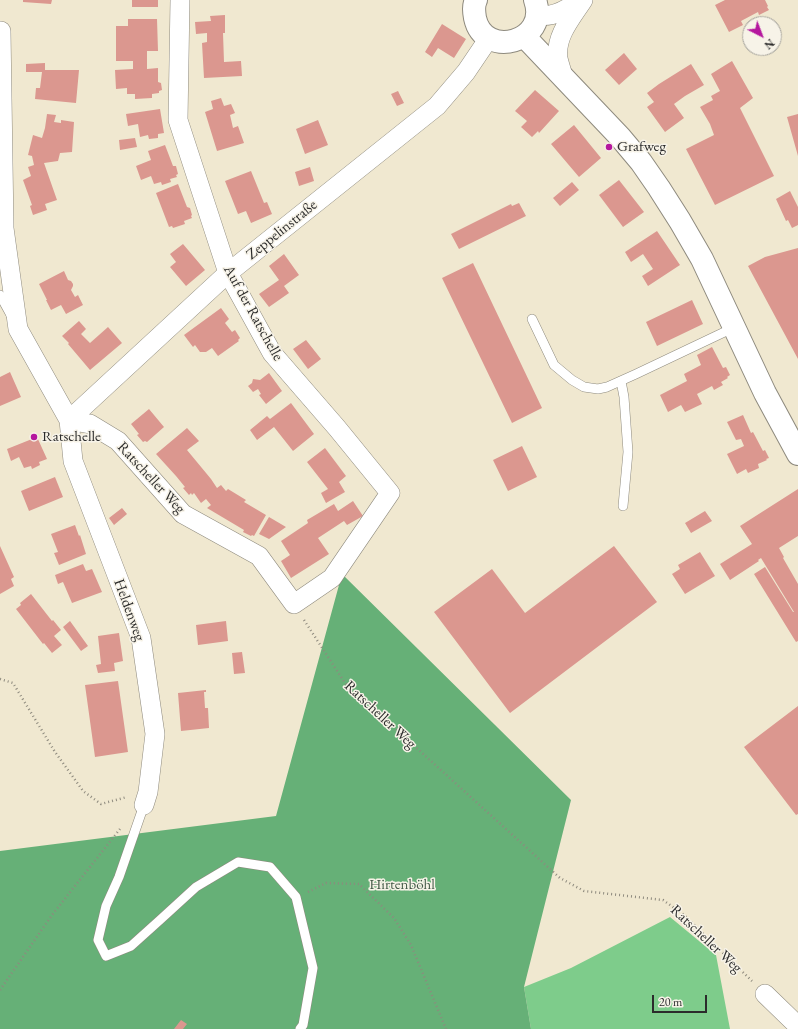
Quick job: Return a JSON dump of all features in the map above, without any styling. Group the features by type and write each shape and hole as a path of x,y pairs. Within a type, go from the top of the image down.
{"main road":[{"path":"471,1 476,23 481,32 498,42 516,41 524,36 535,23 536,7"},
{"path":"524,36 620,136 656,183 702,259 765,392 798,454"}],"street":[{"name":"Auf der Ratschelle","path":"180,0 178,120 228,273 272,353 337,428 390,493 332,578 294,604"},
{"path":"536,7 543,16 551,16 568,9 581,0"},
{"path":"563,77 558,57 559,43 566,25 581,0"},
{"path":"1,31 4,228 18,328 69,420"},
{"name":"Zeppelinstraße","path":"69,420 228,273 437,106 466,72 489,38"},
{"name":"Ratscheller Weg","path":"69,420 90,424 118,441 183,514 259,556 294,604"},
{"name":"Heldenweg","path":"69,420 73,461 141,638 155,734 146,799"},
{"path":"764,994 798,1026"}],"lane":[{"path":"0,295 18,328"},
{"path":"532,318 554,365 572,380 584,387 598,389 621,381 735,327"},
{"path":"621,381 624,397 628,452 623,506"},
{"path":"146,799 119,877 106,906 98,940 106,956 131,946 196,887 238,862 270,867 296,897 313,968 303,1025 300,1029"}],"path":[{"name":"Ratscheller Weg","path":"294,604 345,683 560,878 584,891 663,900 684,915 764,994"},
{"path":"0,679 13,683 55,752 83,791 101,804 146,799"},
{"path":"0,990 52,914 133,812 146,799"},
{"path":"296,897 326,883 359,884 394,918 411,945 446,1029"}],"green space":[{"name":"Hirtenböhl","path":"342,574 571,800 524,987 531,1029 0,1029 0,851 276,816"},
{"path":"670,917 716,955 730,1029 531,1029 524,987 571,968"}],"building":[{"path":"23,0 52,0 51,4 23,2"},
{"path":"132,0 158,0 158,7 132,7"},
{"path":"725,0 765,0 769,10 759,15 758,12 750,16 742,16 742,26 729,32 715,5"},
{"path":"225,15 225,33 223,33 224,62 241,61 242,76 204,78 202,43 207,42 207,33 196,34 195,22 211,21 210,16"},
{"path":"128,19 157,19 158,51 147,51 147,69 158,68 158,82 161,83 162,90 159,91 159,93 152,94 152,98 135,99 135,94 127,94 127,88 116,89 115,70 133,69 133,61 116,61 116,26 128,26"},
{"path":"442,24 466,39 454,58 438,48 432,57 425,52"},
{"path":"624,53 637,69 619,85 605,70"},
{"path":"732,61 753,98 740,108 774,176 715,205 686,149 714,135 710,124 700,107 713,100 711,96 720,91 711,74"},
{"path":"45,63 45,70 79,70 76,103 35,99 36,88 40,88 42,72 26,72 26,64"},
{"path":"691,64 704,85 674,104 684,118 665,132 647,107 654,102 647,93"},
{"path":"535,90 559,111 539,133 538,131 532,137 521,127 527,121 515,111"},
{"path":"398,91 404,103 397,106 391,94"},
{"path":"221,98 224,106 231,104 235,113 230,115 233,128 238,126 244,143 217,151 205,112 213,109 211,101"},
{"path":"160,109 164,133 158,134 158,138 149,139 148,135 140,137 138,124 128,126 126,114"},
{"path":"47,114 56,115 54,122 61,123 61,120 74,122 72,152 60,153 58,161 44,163 57,200 45,204 47,210 33,215 30,206 32,205 23,180 31,176 28,167 34,165 32,156 28,155 33,135 42,138"},
{"path":"798,114 798,156 787,117"},
{"path":"318,120 328,145 305,154 296,129"},
{"path":"574,125 601,158 579,177 551,144"},
{"path":"135,138 137,147 120,150 119,140"},
{"path":"165,145 173,166 176,166 178,174 176,175 177,177 170,179 171,182 162,185 161,182 154,184 151,176 141,180 136,166 151,160 148,151"},
{"path":"310,167 314,181 299,186 295,172"},
{"path":"251,171 264,203 267,202 272,214 251,223 246,211 238,214 225,181"},
{"path":"619,180 644,212 623,227 599,195"},
{"path":"572,182 579,190 560,206 553,198"},
{"path":"178,184 187,207 190,208 192,218 184,221 185,224 173,228 172,226 169,227 156,193"},
{"path":"790,191 798,207 798,225 792,228 788,220 786,221 776,199"},
{"path":"519,203 526,216 459,249 451,234 511,204 512,206"},
{"path":"657,231 680,265 648,286 642,276 653,269 643,254 631,262 625,252"},
{"path":"183,244 205,270 186,286 170,267 176,262 170,254"},
{"path":"798,248 798,359 748,266 765,257"},
{"path":"284,254 299,275 284,286 289,293 269,307 259,294 279,280 269,266"},
{"path":"473,263 542,408 512,423 442,278"},
{"path":"64,271 68,280 73,284 71,290 75,297 78,295 83,305 66,314 61,305 51,310 39,284"},
{"path":"692,300 703,324 657,346 646,322"},
{"path":"221,308 229,319 225,323 232,332 235,330 240,338 238,340 239,341 218,356 212,348 206,352 200,352 195,345 193,347 184,335"},
{"path":"79,321 86,329 81,334 90,343 108,327 122,343 90,370 62,336"},
{"path":"306,340 321,359 308,369 293,349"},
{"path":"712,347 723,368 726,367 730,375 727,377 728,378 721,382 723,385 714,390 712,386 697,394 702,404 685,412 681,405 668,412 660,395 687,381 684,374 701,365 697,355"},
{"path":"10,372 21,397 0,406 0,377"},
{"path":"269,373 282,391 266,404 259,395 261,394 258,389 253,392 248,386 252,383 253,379 260,380"},
{"path":"291,403 314,434 293,451 274,427 257,440 250,430 267,416 270,419"},
{"path":"149,409 164,427 147,442 143,442 131,424"},
{"path":"743,415 751,433 753,432 763,451 765,450 769,458 758,464 759,468 748,473 746,469 737,474 727,454 744,446 741,439 736,440 727,422"},
{"path":"187,428 199,441 187,450 217,488 221,485 226,491 228,489 246,500 244,502 266,515 254,536 243,532 244,530 207,508 211,505 206,499 201,503 194,493 189,495 183,488 185,487 156,454"},
{"path":"37,437 47,459 39,462 40,465 32,469 31,466 24,468 19,457 11,461 7,449"},
{"path":"522,446 537,477 508,491 493,460"},
{"path":"325,448 346,476 339,482 345,492 326,503 321,493 328,489 307,462"},
{"path":"55,477 63,497 29,511 21,491"},
{"path":"798,489 798,536 779,548 798,584 798,641 796,642 754,574 765,567 794,612 761,558 758,560 759,561 730,580 720,564 752,544 740,526"},
{"path":"353,501 363,516 347,525 344,521 318,538 329,554 291,578 281,561 290,555 281,541 308,523 307,520 334,504 338,511"},
{"path":"122,508 127,514 114,525 109,518"},
{"path":"705,511 712,521 691,533 685,523"},
{"path":"269,517 286,527 269,539 259,534"},
{"path":"75,525 86,554 59,565 54,553 58,552 51,534"},
{"path":"0,546 14,577 11,579 14,586 0,594"},
{"path":"614,546 657,602 510,713 434,612 492,569 525,613"},
{"path":"700,552 715,576 685,594 672,574 680,569 678,565"},
{"path":"83,564 86,571 92,569 102,592 72,603 63,582 58,584 55,575"},
{"path":"31,594 61,630 54,636 62,645 52,653 44,643 43,644 16,609 21,605 20,603"},
{"path":"70,621 88,646 81,651 63,627"},
{"path":"226,621 228,641 198,645 196,625"},
{"path":"119,633 123,661 114,663 115,671 98,673 96,665 101,664 98,636"},
{"path":"242,652 245,673 234,674 232,653"},
{"path":"118,681 128,752 95,757 85,685"},
{"path":"206,690 206,692 204,692 205,708 208,708 209,728 181,731 178,693"},
{"path":"798,706 798,814 796,815 744,747"},
{"path":"181,1020 187,1024 183,1029 174,1029"}],"place":[{"name":"Grafweg","path":"609,147"},
{"name":"Ratschelle","path":"34,437"}]}
